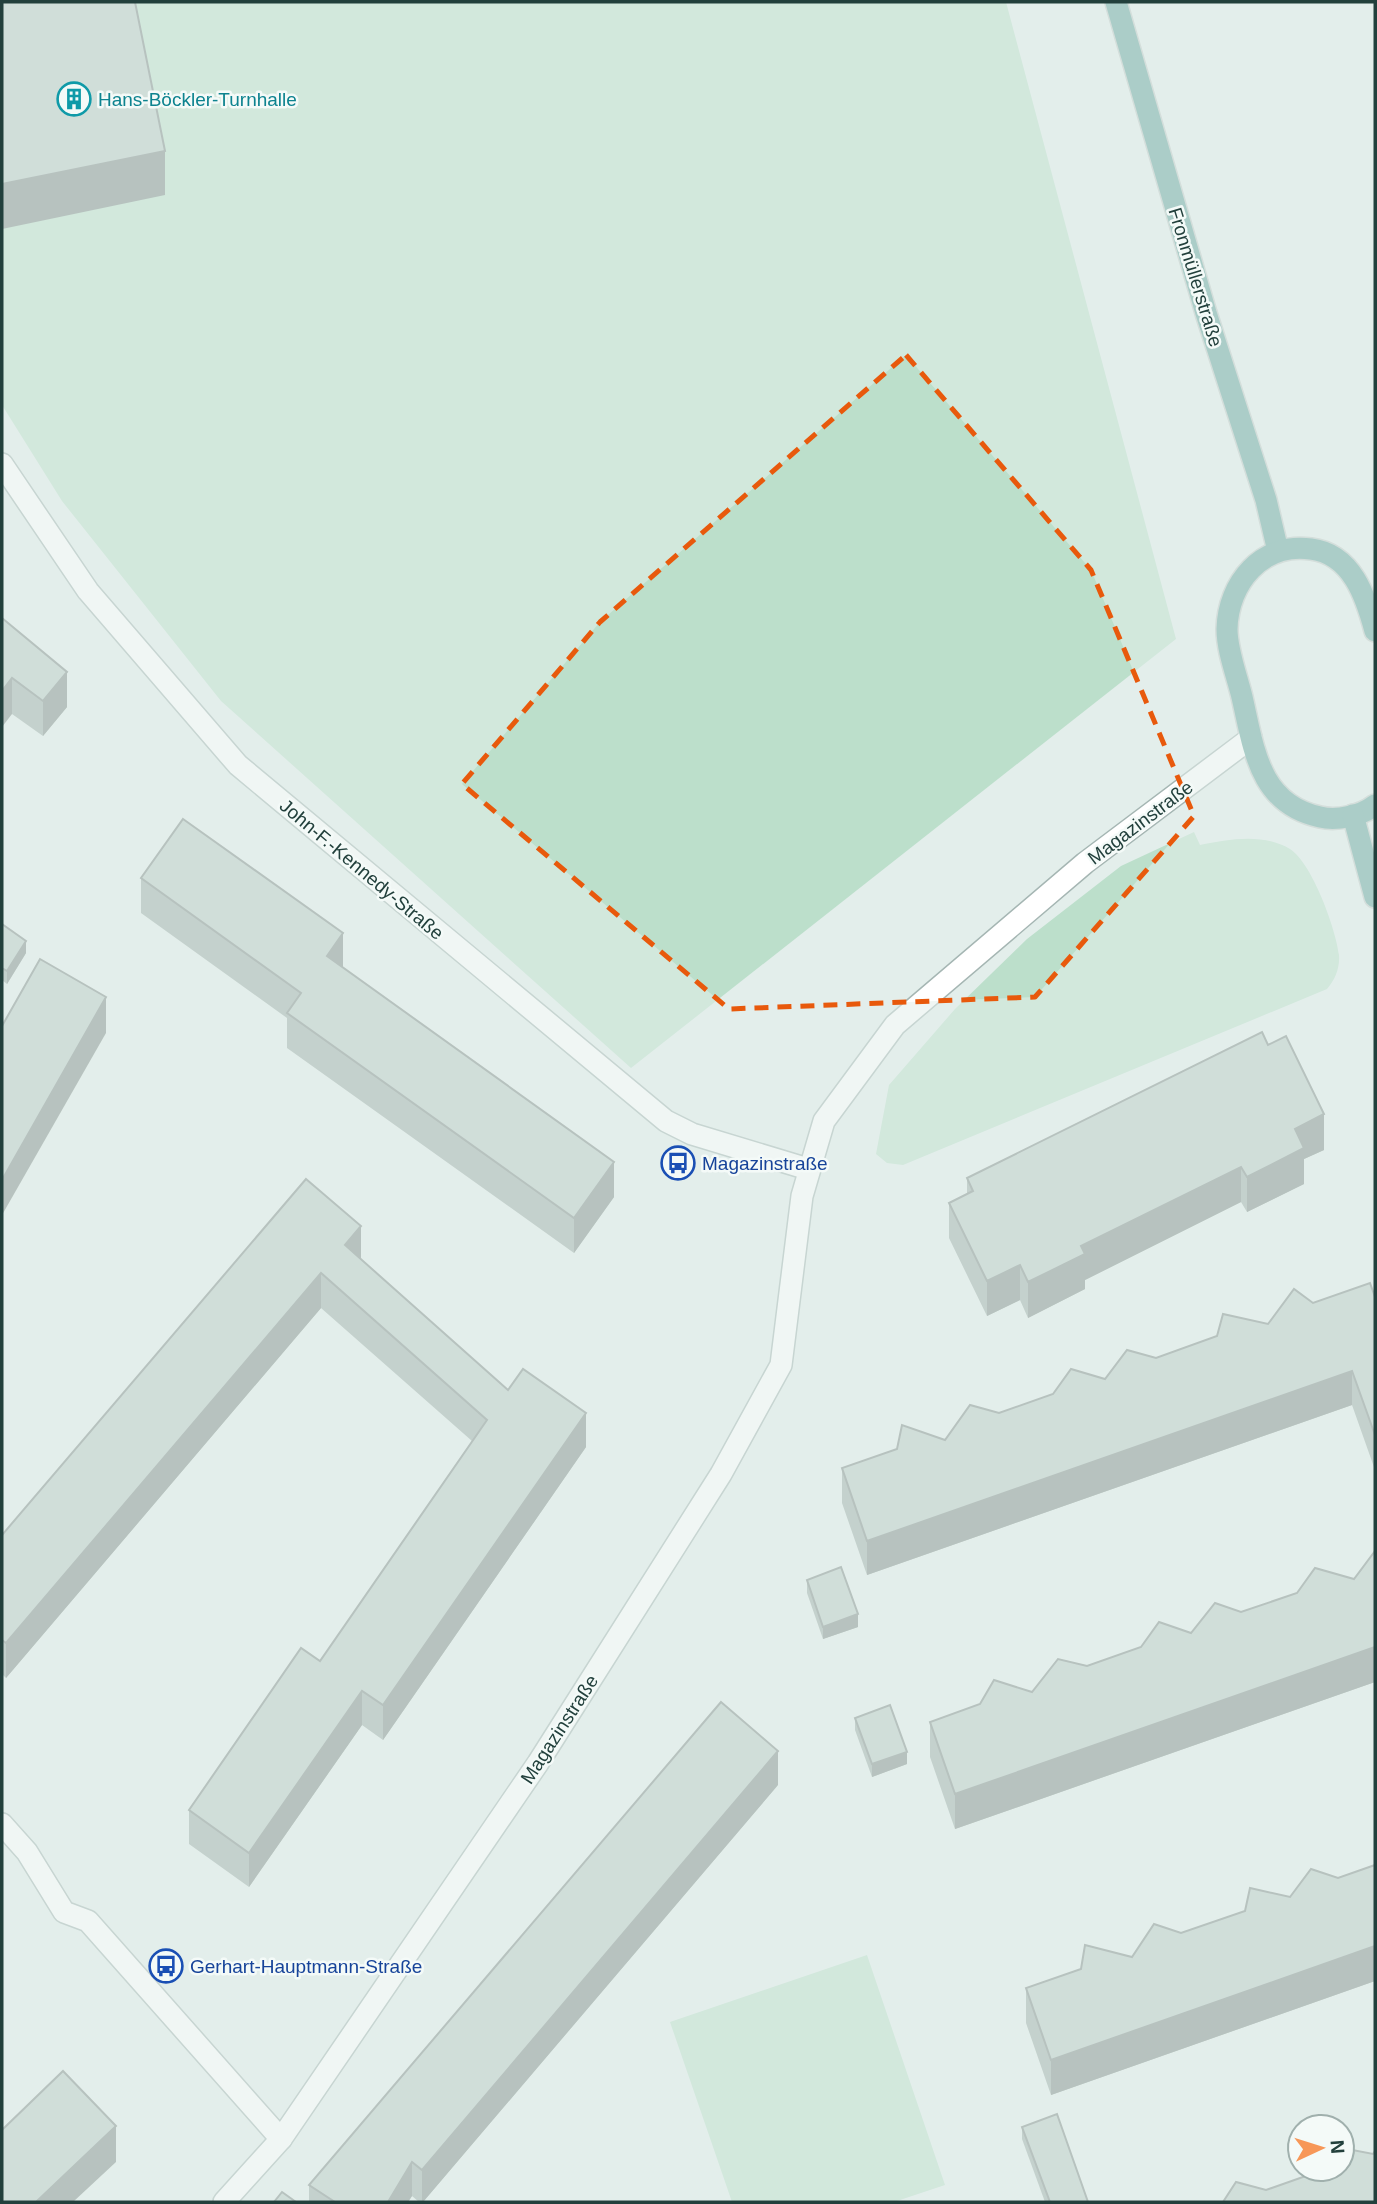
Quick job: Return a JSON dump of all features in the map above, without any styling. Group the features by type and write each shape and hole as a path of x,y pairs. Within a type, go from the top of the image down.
{"main road":[{"name":"Fronmüllerstraße","path":"1116,2 1206,313 1266,500 1278,551"},
{"path":"1375,631 1372,606 1346,565 1330,553 1311,548 1278,551 1254,564 1240,582 1230,602 1227,632 1251,738 1265,775 1286,806 1332,820 1353,815 1375,805"},
{"path":"1353,815 1375,897"}],"street":[{"name":"John-F.-Kennedy-Straße","path":"2,464 88,591 238,765 666,1121 692,1134 808,1169"},
{"name":"Magazinstraße","path":"224,2202 281,2138 538,1763 721,1474 781,1365 808,1169 824,1121 895,1025 1085,863 1251,738"},
{"path":"2,1824 27,1852 64,1912 88,1921 281,2138"}],"highlighted area":[{"path":"906,355 1091,570 1194,816 1035,997 729,1009 462,784 600,622"}],"green space":[{"path":"2,2 1006,2 1176,639 631,1068 221,701 62,501 2,405"},
{"path":"1194,832 1200,845 1234,839 1257,839 1280,844 1298,857 1307,868 1322,898 1337,944 1338,969 1327,989 903,1165 887,1163 876,1154 889,1085 955,1009 1027,939 1121,866"},
{"path":"867,1955 945,2185 894,2202 732,2202 670,2022"}],"building":[{"name":"Hans-Böckler-Turnhalle","path":"2,2 135,2 165,151 2,184"},
{"path":"2,618 67,672 43,701 12,678 2,691"},
{"path":"183,819 343,933 327,956 614,1162 574,1218 287,1013 301,993 141,878"},
{"path":"2,924 26,941 7,971 2,968"},
{"path":"40,959 106,997 2,1180 2,1026"},
{"path":"1262,1032 1268,1045 1286,1036 1324,1114 1295,1129 1304,1148 1247,1177 1241,1167 1081,1246 1085,1254 1028,1282 1020,1265 987,1281 949,1203 973,1191 967,1178"},
{"path":"306,1179 361,1226 345,1245 508,1390 523,1369 586,1413 383,1705 362,1691 249,1853 189,1810 301,1648 320,1661 487,1420 321,1273 6,1643 2,1640 2,1535"},
{"path":"1370,1283 1375,1297 1375,1435 1352,1371 867,1541 842,1468 897,1449 902,1425 945,1440 970,1405 999,1413 1053,1394 1071,1369 1105,1379 1127,1350 1156,1358 1217,1336 1223,1314 1268,1324 1294,1289 1313,1303"},
{"path":"1375,1551 1375,1647 955,1794 930,1722 980,1704 994,1680 1032,1692 1058,1659 1087,1666 1141,1647 1159,1622 1191,1633 1215,1603 1241,1612 1297,1593 1315,1568 1354,1579"},
{"path":"841,1567 858,1614 823,1627 807,1580"},
{"path":"721,1702 778,1751 422,2170 412,2162 388,2202 335,2202 309,2185"},
{"path":"890,1705 907,1752 872,1764 855,1718"},
{"path":"1375,1865 1375,1946 1051,2060 1026,1988 1081,1969 1085,1945 1132,1957 1154,1924 1181,1933 1245,1911 1250,1888 1290,1897 1311,1869 1338,1878"},
{"path":"63,2071 116,2126 36,2202 2,2202 2,2130"},
{"path":"1057,2114 1088,2202 1050,2202 1022,2127"},
{"path":"1356,2151 1373,2154 1375,2151 1375,2202 1223,2202 1236,2182 1266,2190 1286,2183 1356,2183"},
{"path":"282,2192 296,2202 274,2202"}],"place":[{"name":"Hans-Böckler-Turnhalle","path":"74,99"},
{"name":"Magazinstraße","path":"678,1163"},
{"name":"Gerhart-Hauptmann-Straße","path":"166,1966"}]}
